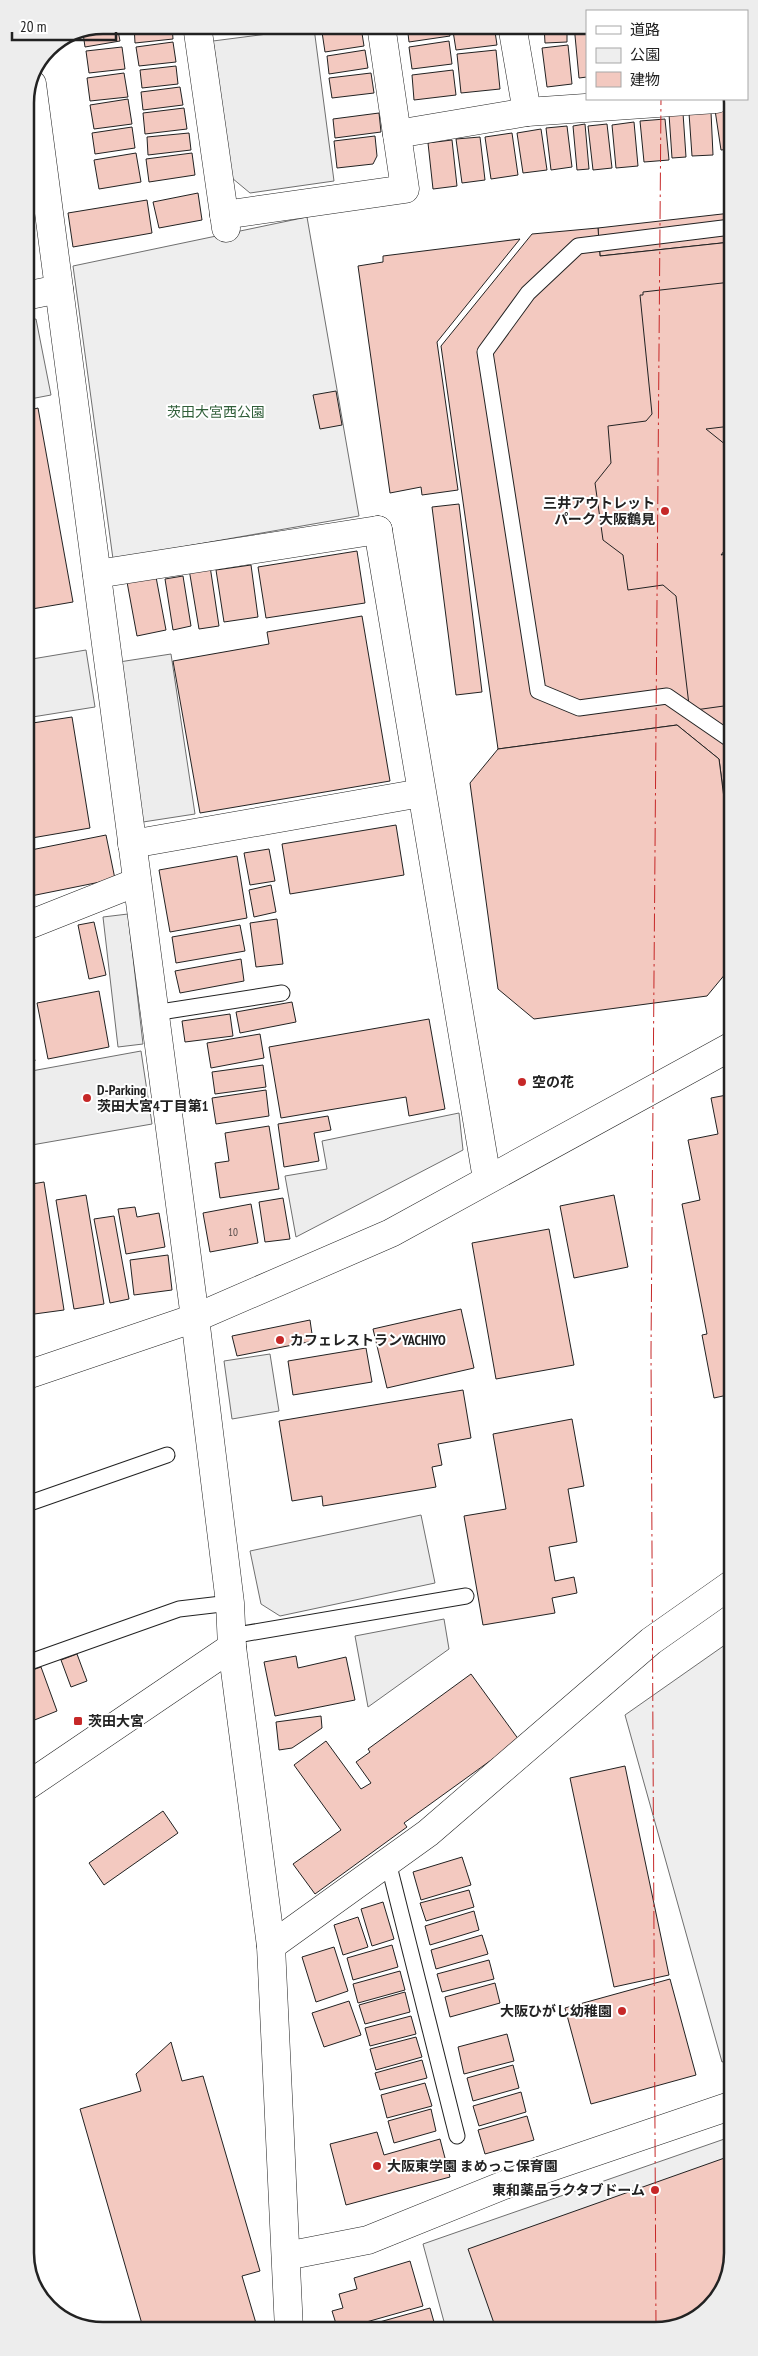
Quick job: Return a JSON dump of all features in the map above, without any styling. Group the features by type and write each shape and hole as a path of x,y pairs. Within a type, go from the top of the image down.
{"street":[{"path":"198,34 225,221 405,189 382,34"},
{"path":"514,34 527,112"},
{"path":"397,134 527,112 701,100"},
{"path":"34,101 195,1318 230,1603 232,1641 271,1946 289,2322"},
{"path":"34,294 59,289"},
{"path":"97,574 378,530 487,1178"},
{"path":"132,844 421,793"},
{"path":"34,923 137,882"},
{"path":"34,1373 195,1318 391,1233 487,1178 724,1050"},
{"path":"271,1946 428,1833 651,1641 724,1590"},
{"path":"34,1781 232,1641"},
{"path":"286,2256 368,2240 539,2171 724,2108"}],"lane":[{"path":"724,228 578,246 528,293 485,352 538,691 579,708 667,696 724,735"},
{"path":"154,1013 282,994"},
{"path":"34,1502 167,1455"},
{"path":"232,1641 466,1596"},
{"path":"34,1661 179,1609 230,1603"},
{"path":"388,1862 457,2136"}],"green space":[{"name":"茨田大宮西公園","path":"307,217 359,516 113,559 73,266"},
{"path":"724,1646 724,2061 722,2062 625,1715"},
{"name":"東和薬品ラクタブドーム","path":"724,2139 724,2262 721,2275 715,2288 704,2302 694,2311 673,2320 664,2322 444,2322 423,2244"}],"shaded area":[{"path":"267,34 315,34 334,181 250,193 232,178 213,41"},
{"path":"34,319 36,319 51,395 34,398"},
{"path":"86,650 95,707 34,717 34,659"},
{"path":"171,654 195,814 143,822 119,662"},
{"path":"128,914 143,1044 118,1047 103,917"},
{"name":"D-Parking 茨田大宮4丁目第1","path":"141,1051 152,1124 34,1145 34,1071"},
{"path":"459,1113 463,1150 296,1237 285,1176 327,1169 322,1141"},
{"path":"270,1354 279,1411 232,1419 224,1361"},
{"path":"421,1515 435,1583 280,1616 261,1604 250,1551"},
{"path":"444,1619 449,1649 368,1707 355,1636"}],"building":[{"path":"119,34 120,41 85,47 84,37"},
{"path":"134,34 173,34 173,39 135,43"},
{"path":"322,34 362,34 364,46 325,52"},
{"path":"408,34 450,34 450,36 409,42"},
{"path":"453,34 495,34 497,45 456,50"},
{"path":"544,34 567,34 567,42 545,43"},
{"path":"575,34 586,34 586,77 579,78"},
{"path":"449,41 452,64 412,69 409,47"},
{"path":"173,42 176,62 139,66 136,47"},
{"path":"568,45 572,84 547,87 542,48"},
{"path":"122,47 125,69 89,73 86,51"},
{"path":"365,50 368,68 329,74 327,56"},
{"path":"496,50 500,89 461,93 457,54"},
{"path":"176,66 178,84 142,88 140,70"},
{"path":"453,70 456,95 414,100 412,75"},
{"path":"124,73 128,97 90,101 87,78"},
{"path":"371,73 374,93 332,98 329,78"},
{"path":"180,87 183,105 143,110 141,92"},
{"path":"128,99 132,124 94,129 90,105"},
{"path":"184,108 187,129 145,134 143,113"},
{"path":"724,109 724,150 721,150 715,110"},
{"path":"711,112 713,155 692,156 689,113"},
{"path":"379,113 381,132 335,138 333,119"},
{"path":"683,113 686,157 672,158 669,114"},
{"path":"665,119 669,160 644,162 640,121"},
{"path":"634,122 638,166 616,168 612,125"},
{"path":"585,124 589,169 577,170 573,126"},
{"path":"607,124 612,168 593,170 588,126"},
{"path":"567,126 572,167 551,170 546,128"},
{"path":"132,127 135,148 95,154 92,133"},
{"path":"541,129 547,170 523,173 517,133"},
{"path":"189,133 191,150 148,155 147,137"},
{"path":"512,133 518,175 491,179 485,137"},
{"path":"375,136 377,156 373,164 337,168 334,141"},
{"path":"480,137 485,180 462,183 456,139"},
{"path":"452,140 457,186 433,189 428,143"},
{"path":"136,153 141,182 99,189 94,160"},
{"path":"192,153 195,175 149,182 146,159"},
{"path":"198,193 202,220 159,228 153,202"},
{"path":"147,200 152,233 73,247 68,213"},
{"path":"724,214 724,243 600,256 598,228"},
{"path":"598,228 600,256 724,243 724,797 719,759 677,725 498,749 441,346 532,234"},
{"path":"520,239 437,342 458,490 422,495 421,487 390,493 358,266 383,262 383,256"},
{"name":"三井アウトレット パーク 大阪鶴見","path":"724,283 724,427 706,429 724,443 724,551 721,555 724,554 724,706 695,710 694,705 689,705 676,596 663,585 628,590 623,555 603,540 595,483 611,463 608,426 646,421 652,414 640,295 643,295 643,292"},
{"path":"336,391 342,425 320,429 313,395"},
{"path":"38,408 73,602 34,609 34,409"},
{"path":"459,504 482,692 456,695 432,507"},
{"path":"357,551 365,603 266,618 258,567"},
{"path":"251,565 258,617 224,622 216,570"},
{"path":"210,566 219,626 199,629 189,569"},
{"path":"183,576 191,626 173,630 165,579"},
{"path":"156,577 166,630 137,636 127,582"},
{"path":"362,616 390,781 200,813 173,661 269,644 267,632"},
{"path":"72,717 90,828 34,838 34,723"},
{"path":"677,725 719,759 724,798 724,975 707,996 534,1019 498,989 470,783 498,749"},
{"path":"396,825 404,875 290,894 282,844"},
{"path":"106,835 115,879 34,895 34,849"},
{"path":"269,849 275,881 250,885 244,853"},
{"path":"237,856 247,918 170,932 159,870"},
{"path":"271,885 276,912 254,917 249,890"},
{"path":"277,919 283,964 256,967 250,923"},
{"path":"94,922 106,975 89,979 78,925"},
{"path":"240,925 245,951 176,963 172,937"},
{"path":"241,959 244,981 180,993 175,971"},
{"path":"99,991 109,1047 48,1059 37,1003"},
{"path":"292,1002 296,1022 240,1033 236,1012"},
{"path":"230,1014 233,1036 185,1042 182,1021"},
{"path":"429,1019 445,1109 409,1116 406,1097 281,1118 269,1047"},
{"path":"260,1034 264,1058 211,1068 207,1043"},
{"path":"263,1065 266,1087 215,1094 212,1072"},
{"path":"266,1090 269,1116 216,1124 212,1098"},
{"path":"724,1096 724,1396 714,1398 702,1335 707,1334 682,1204 700,1200 688,1140 718,1134 711,1098"},
{"path":"328,1116 331,1130 314,1133 319,1161 284,1167 278,1124"},
{"path":"269,1126 279,1189 220,1198 215,1163 229,1161 225,1133"},
{"path":"44,1182 64,1310 34,1314 34,1184"},
{"path":"86,1195 104,1304 74,1309 56,1200"},
{"path":"614,1195 628,1267 574,1278 560,1206"},
{"path":"283,1198 290,1239 265,1242 259,1202"},
{"path":"251,1204 258,1243 210,1252 203,1213"},
{"path":"135,1207 137,1217 159,1213 165,1247 126,1254 118,1209"},
{"path":"114,1216 129,1299 110,1303 94,1219"},
{"path":"549,1229 574,1365 496,1379 472,1243"},
{"path":"168,1255 172,1290 134,1295 130,1260"},
{"path":"461,1309 474,1368 387,1388 373,1329"},
{"path":"310,1320 313,1341 237,1356 232,1336"},
{"path":"366,1348 372,1382 293,1395 288,1361"},
{"path":"463,1390 471,1438 438,1444 442,1465 432,1467 436,1487 323,1506 322,1496 292,1501 279,1421"},
{"path":"572,1419 584,1486 568,1489 577,1542 549,1547 555,1581 574,1577 577,1593 552,1598 555,1613 483,1625 464,1516 506,1509 493,1434"},
{"path":"77,1654 87,1681 71,1687 61,1660"},
{"path":"296,1656 298,1668 346,1657 355,1700 275,1716 264,1662"},
{"path":"41,1667 57,1711 34,1720 34,1670"},
{"path":"471,1674 519,1740 404,1823 407,1827 315,1894 293,1864 341,1830 294,1765 326,1741 361,1789 371,1783 356,1762 370,1752 368,1749"},
{"path":"321,1716 322,1728 292,1748 279,1750 276,1722"},
{"path":"625,1766 669,1975 614,1987 570,1778"},
{"path":"163,1811 178,1833 104,1885 89,1863"},
{"path":"462,1857 471,1885 421,1900 413,1872"},
{"path":"469,1890 474,1907 426,1921 420,1903"},
{"path":"383,1902 394,1939 372,1946 361,1909"},
{"path":"474,1911 479,1930 430,1945 425,1926"},
{"path":"358,1917 368,1947 343,1955 334,1925"},
{"path":"482,1935 488,1954 436,1969 431,1950"},
{"path":"392,1945 398,1967 353,1980 347,1958"},
{"path":"334,1947 348,1991 316,2002 302,1957"},
{"path":"489,1960 494,1979 442,1992 437,1974"},
{"path":"400,1971 405,1990 358,2003 353,1984"},
{"path":"670,1979 696,2075 591,2104 565,2008"},
{"path":"495,1983 500,2003 450,2017 445,1997"},
{"path":"405,1992 410,2012 365,2024 359,2005"},
{"path":"349,2001 361,2035 324,2047 312,2013"},
{"path":"411,2016 416,2034 370,2046 365,2028"},
{"path":"507,2034 514,2061 464,2074 458,2047"},
{"path":"416,2037 422,2057 376,2070 370,2049"},
{"path":"171,2042 182,2081 203,2076 260,2271 242,2276 256,2322 141,2322 80,2109 141,2091 136,2074"},
{"path":"422,2060 427,2078 380,2090 375,2073"},
{"path":"513,2065 519,2088 473,2101 467,2078"},
{"path":"425,2083 432,2106 387,2118 381,2095"},
{"path":"521,2092 526,2112 479,2126 473,2106"},
{"path":"431,2109 436,2131 394,2143 388,2121"},
{"path":"527,2116 534,2140 485,2154 478,2130"},
{"path":"377,2132 384,2155 440,2139 450,2177 346,2205 330,2144"},
{"name":"東和薬品ラクタブドーム","path":"724,2158 724,2262 721,2275 715,2288 704,2302 694,2311 673,2320 664,2322 494,2322 468,2249"},
{"path":"410,2261 423,2306 366,2322 335,2322 332,2311 343,2308 339,2294 357,2289 354,2278"},
{"path":"430,2308 434,2322 379,2322"}],"power":[{"path":"656,2322 651,1352 661,100"}],"place":[{"name":"三井アウトレット パーク 大阪鶴見","path":"665,511"},
{"name":"空の花","path":"522,1082"},
{"name":"D-Parking 茨田大宮4丁目第1","path":"87,1098"},
{"name":"カフェレストランYACHIYO","path":"280,1340"},
{"name":"茨田大宮","path":"78,1721"},
{"name":"大阪ひがし幼稚園","path":"622,2011"},
{"name":"大阪東学園 まめっこ保育園","path":"377,2166"},
{"name":"東和薬品ラクタブドーム","path":"655,2190"}]}
